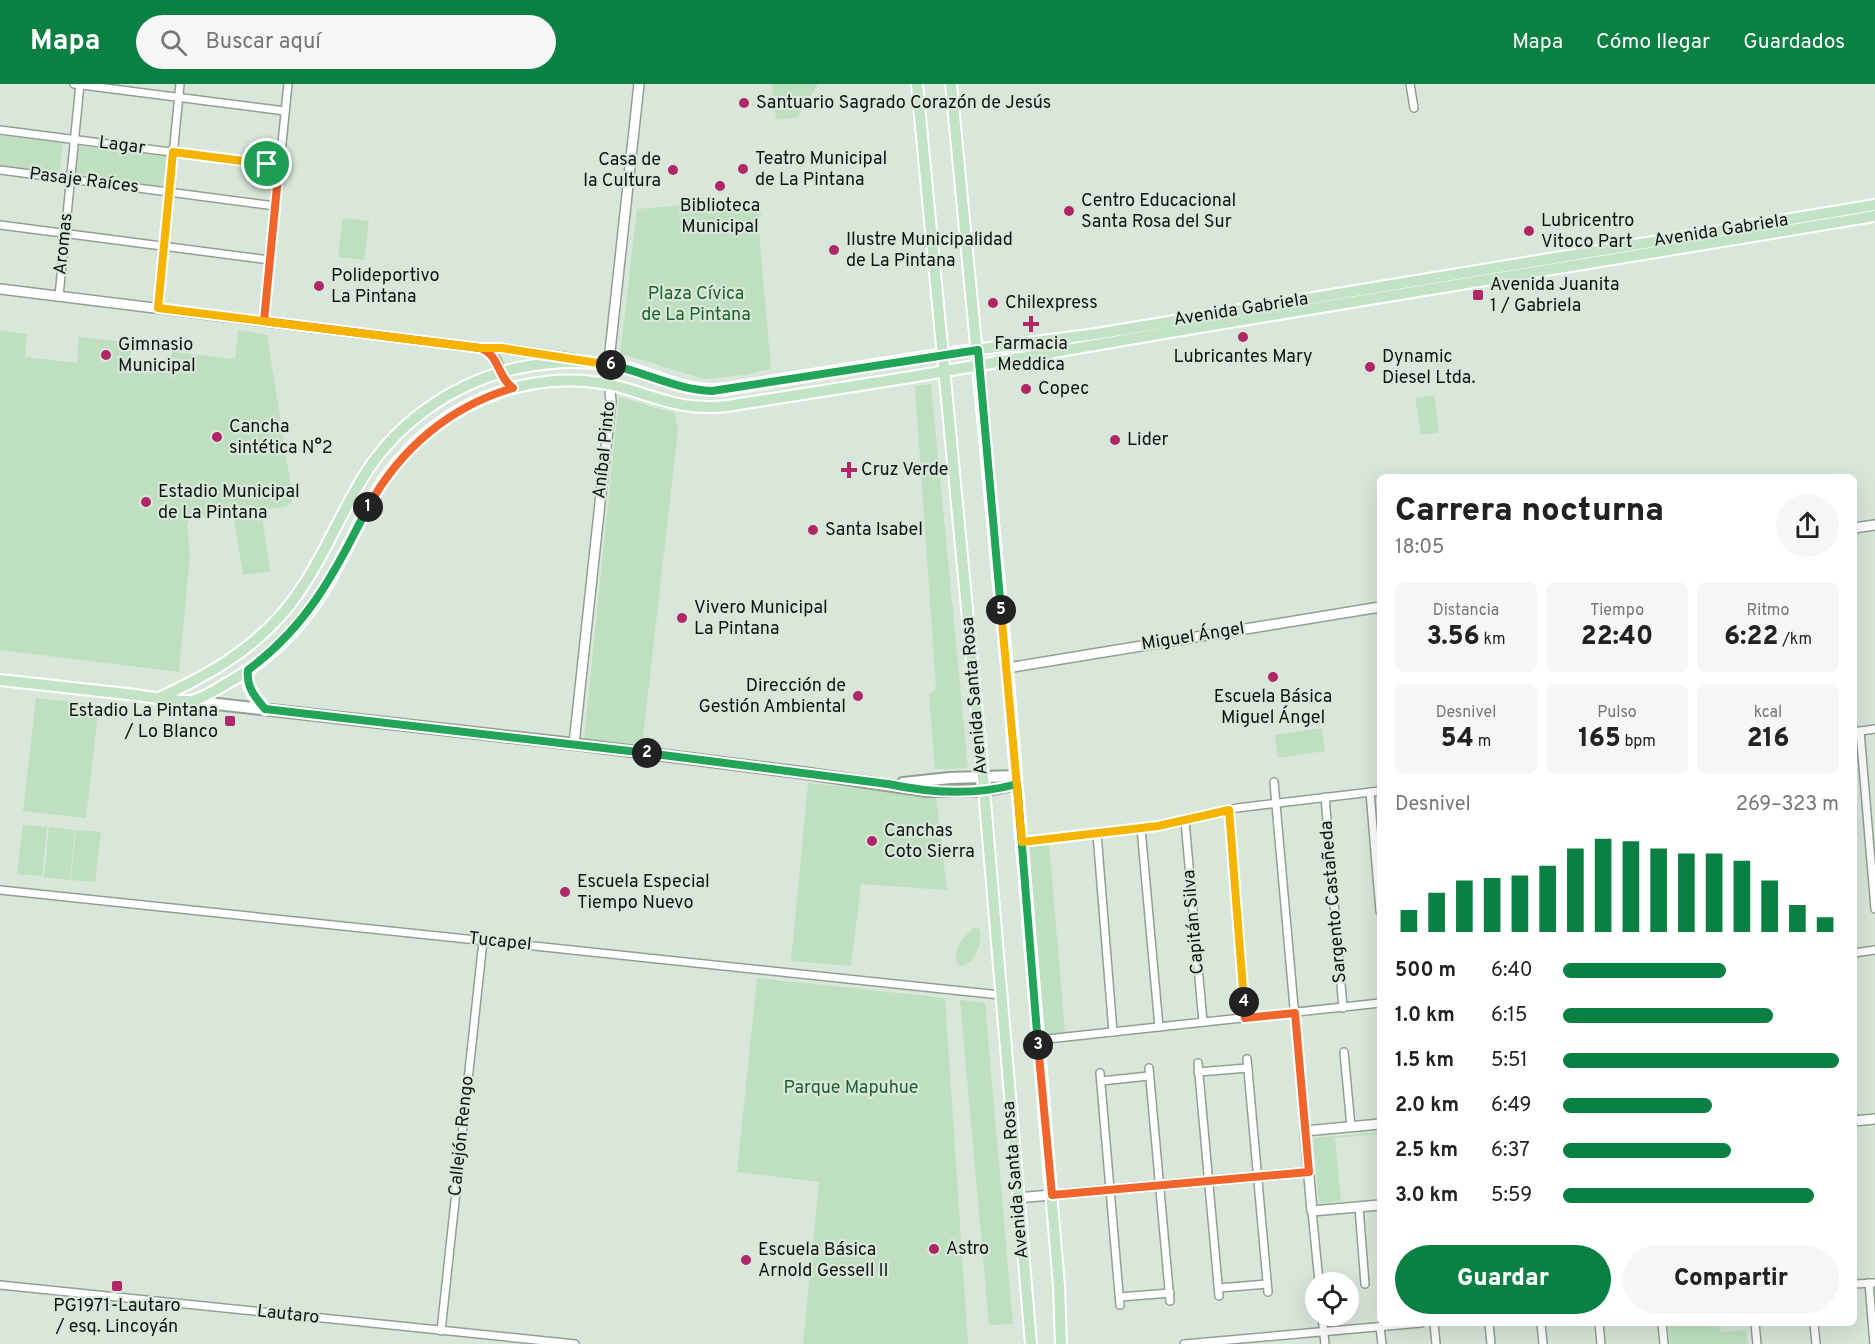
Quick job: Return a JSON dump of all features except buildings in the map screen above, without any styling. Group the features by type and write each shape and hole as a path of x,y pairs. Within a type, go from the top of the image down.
{"main road":[{"name":"Avenida Santa Rosa","path":"917,84 983,777 1031,1344"},
{"name":"Avenida Santa Rosa","path":"951,84 1017,780 1052,1195 1061,1344"},
{"name":"Avenida Gabriela","path":"159,698 207,674 247,648 283,614 309,577 367,470 404,428 454,392 501,373 540,364 582,362 609,364 688,388 712,391 943,354 1096,334 1875,205"},
{"name":"Avenida Gabriela","path":"190,701 248,670 280,644 303,619 328,583 380,486 412,446 457,411 483,398 513,388 566,381 609,385 674,404 704,408 734,405 1875,216"},
{"path":"501,373 505,381 513,388"},
{"path":"334,530 352,538"},
{"path":"248,670 248,683 251,691 265,709"},
{"path":"0,680 573,744 912,789 944,792 984,791 1017,780"},
{"path":"888,784 983,777 1017,780"},
{"path":"942,779 944,792"}],"street":[{"path":"74,84 285,111"},
{"name":"Aromas","path":"59,296 80,84"},
{"path":"158,308 180,84"},
{"path":"264,321 288,84"},
{"name":"Aníbal Pinto","path":"573,744 611,401 609,364 639,84"},
{"path":"1410,84 1414,108"},
{"name":"Lagar","path":"0,130 279,166"},
{"name":"Pasaje Raíces","path":"0,170 275,206"},
{"path":"0,225 270,260"},
{"path":"0,289 535,353 582,362"},
{"path":"480,348 492,354 501,373"},
{"path":"1857,528 1875,525"},
{"name":"Miguel Ángel","path":"1007,668 1377,606"},
{"path":"1875,729 1857,731 1875,909"},
{"path":"1274,782 1318,1272"},
{"path":"1022,842 1141,828 1185,821 1229,810 1377,791"},
{"path":"1370,792 1377,875"},
{"name":"Sargento Castañeda","path":"1325,797 1343,1008"},
{"path":"1229,810 1245,1018"},
{"name":"Capitán Silva","path":"1185,821 1203,1022"},
{"path":"1141,828 1159,1027"},
{"path":"1097,834 1113,1032"},
{"name":"Tucapel","path":"0,890 1000,995"},
{"name":"Callejón Rengo","path":"441,1331 483,940"},
{"path":"1857,952 1875,950"},
{"path":"1038,1040 1377,1004"},
{"path":"1344,1052 1351,1127"},
{"path":"1247,1059 1268,1292"},
{"path":"1198,1063 1219,1296"},
{"path":"1198,1072 1248,1068"},
{"path":"1149,1072 1160,1185 1170,1297 1120,1301 1100,1077 1149,1072"},
{"path":"1857,1121 1875,1119"},
{"path":"1305,1131 1377,1124"},
{"path":"1017,1198 1309,1172"},
{"path":"1312,1211 1377,1205"},
{"path":"1359,1207 1365,1284"},
{"path":"1857,1284 1872,1283 1874,1344"},
{"name":"Lautaro","path":"0,1284 575,1344"},
{"path":"1219,1288 1267,1284"},
{"path":"1323,1326 1325,1344"},
{"path":"1184,1344 1267,1340 1390,1326"},
{"path":"1434,1326 1436,1344"},
{"path":"1489,1326 1491,1344"},
{"path":"1541,1326 1543,1344"},
{"path":"1599,1326 1601,1344"},
{"path":"1662,1326 1664,1344"},
{"path":"1755,1326 1757,1344"},
{"path":"1814,1326 1816,1344"},
{"path":"1380,1327 1382,1344"}],"green space":[{"path":"772,84 818,84 798,117 776,120"},
{"path":"0,135 63,143 59,174 0,166"},
{"path":"78,146 167,157 163,187 76,174"},
{"name":"Plaza Cívica de La Pintana","path":"707,203 762,213 758,220 771,369 745,375 704,379 625,355 620,356 637,209"},
{"path":"343,218 369,221 364,260 338,257"},
{"name":"Estadio Municipal de La Pintana","path":"0,330 27,334 25,357 77,363 79,337 132,343 129,371 169,373 172,352 235,359 238,330 267,335 293,499 285,507 198,517 188,521 190,555 179,672 0,650"},
{"path":"931,384 968,768 935,769 929,694 936,689 915,386"},
{"path":"1434,395 1439,432 1421,435 1415,398"},
{"path":"619,397 675,413 678,430 642,746 584,739"},
{"path":"262,515 270,571 243,575 234,520"},
{"path":"36,698 99,705 86,818 23,811"},
{"path":"1322,728 1325,751 1278,758 1275,735"},
{"name":"Canchas Coto Sierra","path":"808,783 936,797 947,890 861,884 851,966 791,961"},
{"path":"23,825 47,827 42,876 17,874"},
{"path":"49,827 75,830 70,880 44,877"},
{"path":"76,830 101,832 95,882 71,880"},
{"path":"1049,843 1065,1033 1044,1035 1029,846"},
{"path":"974,927 980,929 981,935 977,953 965,965 959,966 957,950 962,940"},
{"name":"Parque Mapuhue","path":"757,978 945,998 968,1344 803,1344 819,1182 737,1172"},
{"path":"960,1000 985,1003 1013,1324 989,1325"},
{"path":"1377,1132 1377,1134 1335,1138 1341,1201 1319,1203 1313,1138"},
{"path":"1668,1326 1719,1326 1720,1332 1746,1330 1748,1344 1670,1344"}],"place":[{"name":"Santuario Sagrado Corazón de Jesús","path":"744,103"},
{"name":"Teatro Municipal de La Pintana","path":"743,169"},
{"name":"Casa de la Cultura","path":"673,170"},
{"name":"Biblioteca Municipal","path":"720,186"},
{"name":"Centro Educacional Santa Rosa del Sur","path":"1069,211"},
{"name":"Lubricentro Vitoco Part","path":"1529,231"},
{"name":"Ilustre Municipalidad de La Pintana","path":"834,250"},
{"name":"Polideportivo La Pintana","path":"319,286"},
{"name":"Avenida Juanita 1 / Gabriela","path":"1478,295"},
{"name":"Chilexpress","path":"993,303"},
{"name":"Farmacia Meddica","path":"1031,324"},
{"name":"Lubricantes Mary","path":"1243,337"},
{"name":"Gimnasio Municipal","path":"106,355"},
{"name":"Dynamic Diesel Ltda.","path":"1370,367"},
{"name":"Copec","path":"1026,389"},
{"name":"Cancha sintética N°2","path":"217,437"},
{"name":"Lider","path":"1115,440"},
{"name":"Cruz Verde","path":"849,470"},
{"name":"Estadio Municipal de La Pintana","path":"146,502"},
{"name":"Santa Isabel","path":"813,530"},
{"name":"Vivero Municipal La Pintana","path":"682,618"},
{"name":"Escuela Básica Miguel Ángel","path":"1273,677"},
{"name":"Dirección de Gestión Ambiental","path":"858,696"},
{"name":"Estadio La Pintana / Lo Blanco","path":"230,721"},
{"name":"Canchas Coto Sierra","path":"872,841"},
{"name":"Escuela Especial Tiempo Nuevo","path":"565,892"},
{"name":"Astro","path":"934,1249"},
{"name":"Escuela Básica Arnold Gessell II","path":"746,1260"},
{"name":"PG1971-Lautaro / esq. Lincoyán","path":"117,1286"}],"route":[{"path":"267,164 173,152 158,308 264,321 480,348 501,348 571,358 582,362 622,367 695,390 719,390 978,350 1008,676 1022,842 1158,826 1229,810 1245,1018 1295,1013 1309,1172 1052,1195 1038,1040 1019,814 1017,784 1006,787 984,791 927,791 888,784 573,744 265,709 251,691 247,679 248,670 292,632 313,605 341,559 376,492 394,466 423,436 457,411 483,398 513,388 502,377 492,354 480,348 345,332 264,321 279,166 267,164"}]}
